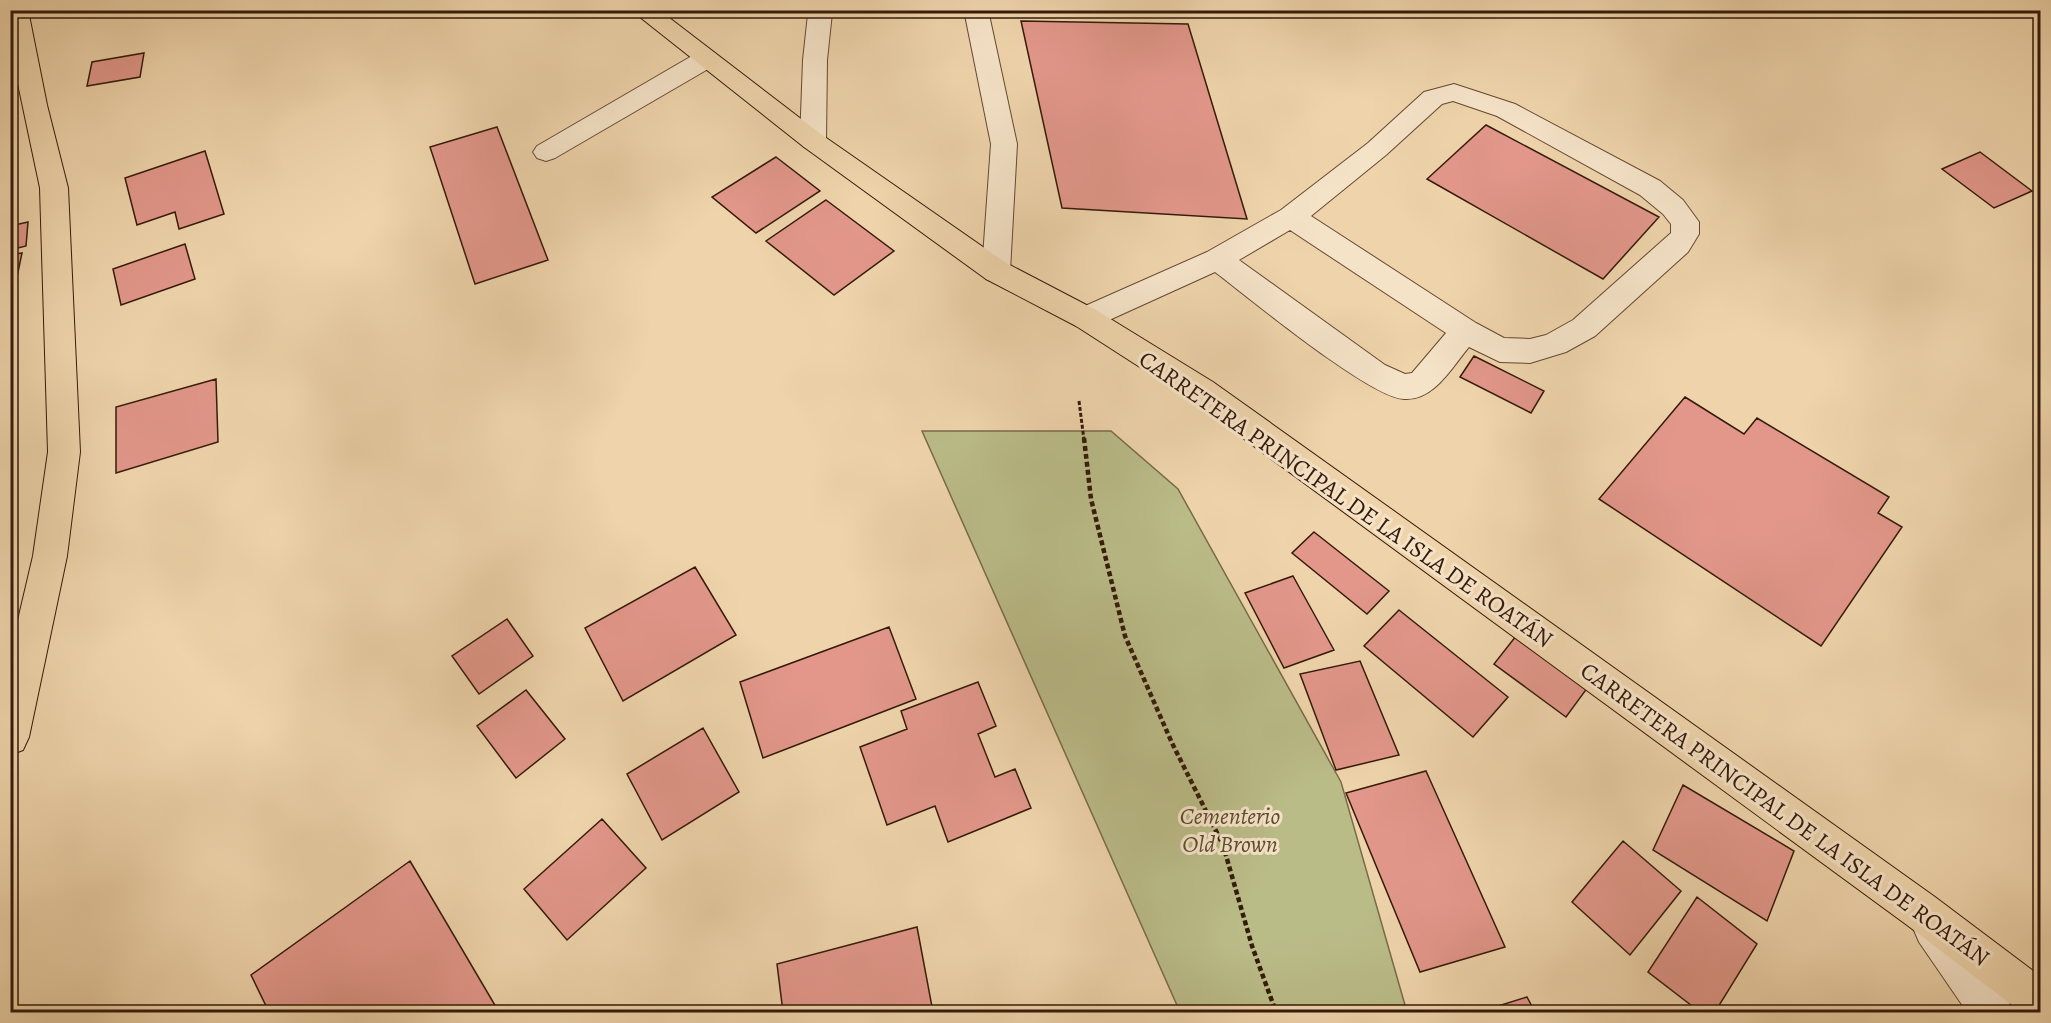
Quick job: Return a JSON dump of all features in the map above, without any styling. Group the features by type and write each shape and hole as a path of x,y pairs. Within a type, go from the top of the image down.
{"main road":[{"path":"10,737 50,556 64,452 54,188 34,105 16,10"},
{"name":"CARRETERA PRINCIPAL DE LA ISLA DE ROATÁN","path":"643,10 813,141 996,271 1086,318 1202,391 1921,911 2040,1001"}],"street":[{"path":"813,141 815,60 820,13 816,10"},
{"path":"976,10 1004,144 996,271"},
{"path":"546,152 706,59"},
{"path":"1086,318 1217,259 1291,217 1377,149 1433,98 1454,92 1506,110 1650,188 1673,207 1685,222 1685,234 1678,245 1584,328 1555,344 1530,351 1500,350 1465,331 1291,217"},
{"path":"1217,259 1389,383 1404,387 1422,382 1465,331"},
{"path":"1921,911 1992,1012"}],"path":[{"path":"1079,401 1091,499 1125,636 1172,743 1223,845 1252,946 1276,1012"}],"green space":[{"name":"Cementerio Old Brown","path":"922,431 1111,431 1178,489 1341,782 1407,1012 1180,1012"}],"building":[{"path":"1021,21 1188,24 1247,219 1062,208"},
{"path":"144,53 140,77 87,86 92,62"},
{"path":"1486,125 1659,217 1603,279 1427,179"},
{"path":"497,127 548,260 475,284 430,147"},
{"path":"205,151 224,214 179,229 175,212 137,225 125,178"},
{"path":"1980,152 2032,191 1994,208 1942,169"},
{"path":"776,157 820,191 756,233 712,197"},
{"path":"826,200 894,251 834,295 766,241"},
{"path":"28,222 26,246 10,250 10,226"},
{"path":"185,244 195,279 121,305 113,269"},
{"path":"22,253 13,296 10,296 10,255"},
{"path":"1474,356 1544,391 1531,413 1460,377"},
{"path":"216,379 218,442 116,473 116,407"},
{"path":"1685,397 1744,434 1757,418 1889,497 1878,513 1902,527 1821,646 1599,499"},
{"path":"16,427 14,462 10,463 10,428"},
{"path":"1314,532 1389,591 1367,614 1292,553"},
{"path":"695,567 736,635 623,701 585,628"},
{"path":"1293,576 1334,650 1284,668 1245,593"},
{"path":"1399,610 1508,697 1473,737 1364,646"},
{"path":"507,619 533,656 479,694 452,656"},
{"path":"889,627 916,699 763,758 740,682"},
{"path":"1516,636 1588,687 1566,717 1494,664"},
{"path":"1360,661 1399,755 1336,770 1300,674"},
{"path":"978,682 996,726 978,734 995,777 1015,769 1031,808 948,842 935,806 887,825 860,747 907,729 901,711"},
{"path":"526,690 565,739 516,778 477,726"},
{"path":"703,728 739,792 662,840 627,774"},
{"path":"1426,771 1505,947 1420,972 1346,793"},
{"path":"1683,785 1794,851 1767,921 1653,850"},
{"path":"602,819 646,868 567,940 524,889"},
{"path":"1623,841 1681,891 1630,955 1572,902"},
{"path":"410,861 499,1012 269,1012 251,975"},
{"path":"1697,897 1757,944 1715,1012 1700,1012 1648,972"},
{"path":"917,927 933,1012 783,1012 777,964"},
{"path":"1527,997 1535,1012 1497,1012 1495,1007"}]}
